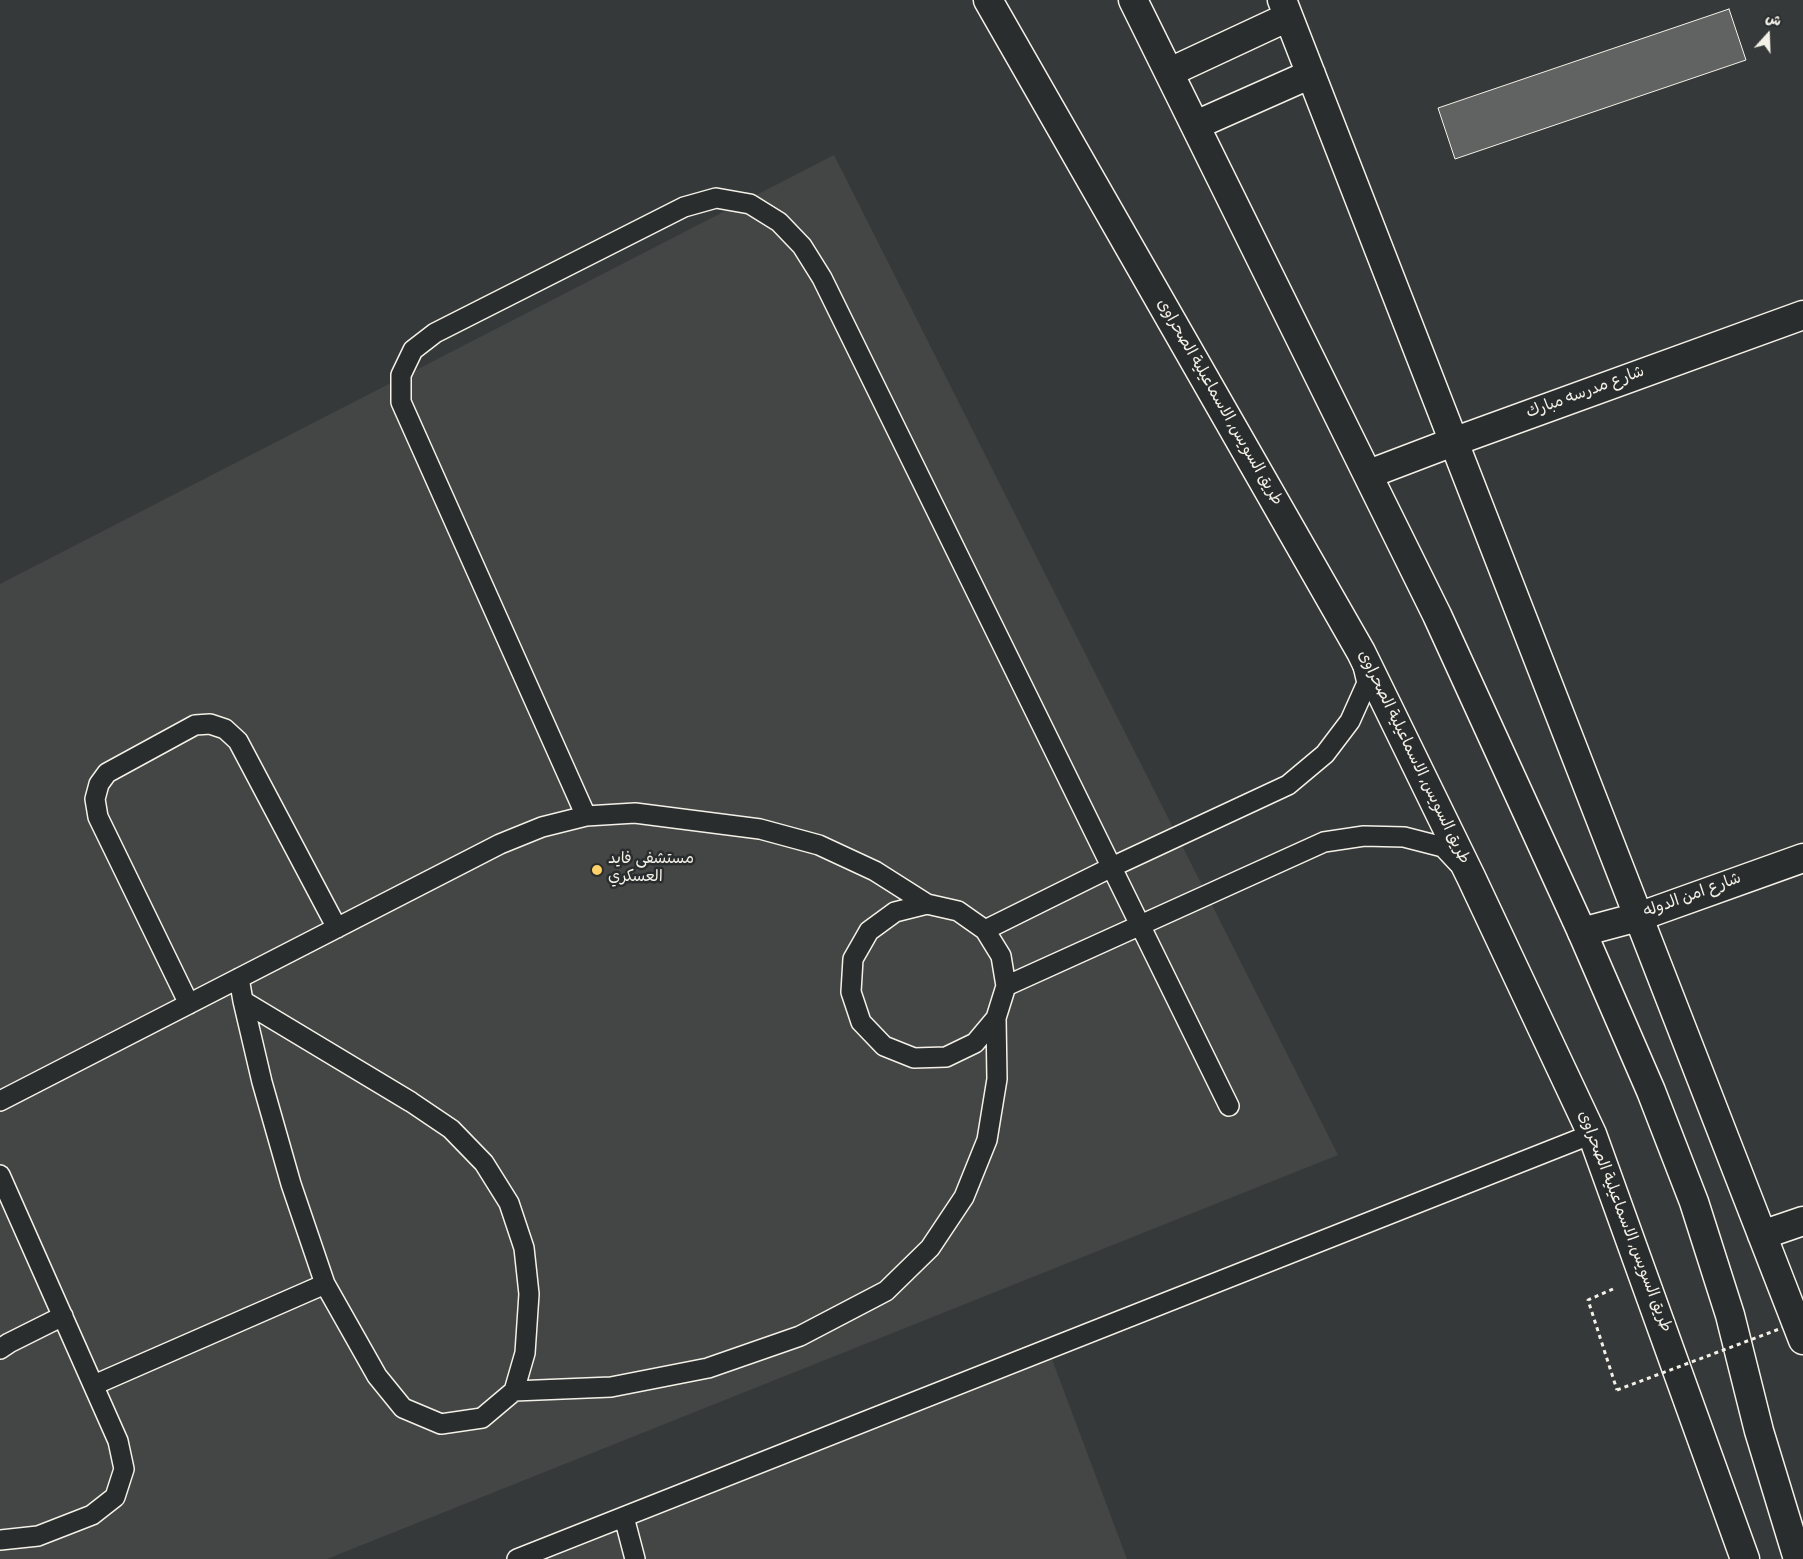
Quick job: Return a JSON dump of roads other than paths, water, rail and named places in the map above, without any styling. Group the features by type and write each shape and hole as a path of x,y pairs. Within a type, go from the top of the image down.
{"main road":[{"name":"طريق السويس, الاسماعيلية الصحراوى","path":"988,0 1360,652 1471,876 1592,1134 1745,1559"},
{"path":"1133,0 1369,474 1437,615 1582,932 1651,1091 1694,1202 1730,1315 1760,1431 1798,1559"},
{"path":"1170,72 1285,8 1762,1234 1796,1326"},
{"path":"1196,125 1311,74"},
{"name":"شارع مدرسه مبارك","path":"1369,474 1803,315"},
{"name":"شارع امن الدوله","path":"1582,932 1638,917 1803,858"},
{"path":"1762,1234 1803,1221"}],"lane":[{"path":"586,816 401,402 401,375 413,350 435,333 684,207 716,198 750,204 779,222 802,246 822,278 1229,1106"},
{"path":"985,930 1288,785 1324,754 1350,721 1367,683 1360,652"},
{"path":"189,1004 98,817 95,799 99,784 108,773 195,725 210,724 225,729 238,741 337,928"},
{"path":"0,1101 500,844 542,827 586,816 635,814 760,829 819,845 875,871 927,904 958,911 985,930 1001,956 1006,986 996,1018 998,1079 984,1148 964,1197 930,1248 886,1291 800,1336 708,1368 612,1387 514,1391"},
{"path":"1006,986 1324,842 1364,836 1404,837 1443,847 1471,876"},
{"path":"927,904 895,912 869,931 853,959 851,992 861,1022 884,1046 914,1058 946,1057 976,1043 996,1018"},
{"path":"239,978 243,1000 262,1082 291,1184 325,1284 377,1376 402,1408 441,1424 482,1418 514,1391 524,1352 530,1294 524,1248 508,1203 484,1163 451,1129 411,1102 243,1000"},
{"path":"517,1559 1592,1134"},
{"path":"0,1175 118,1441 124,1469 114,1497 92,1516 38,1536 0,1540"},
{"path":"94,1385 325,1284"},
{"path":"0,1349 63,1316"},
{"path":"624,1517 635,1559"}],"place":[{"name":"مستشفى فايد العسكري","path":"597,870"}]}
